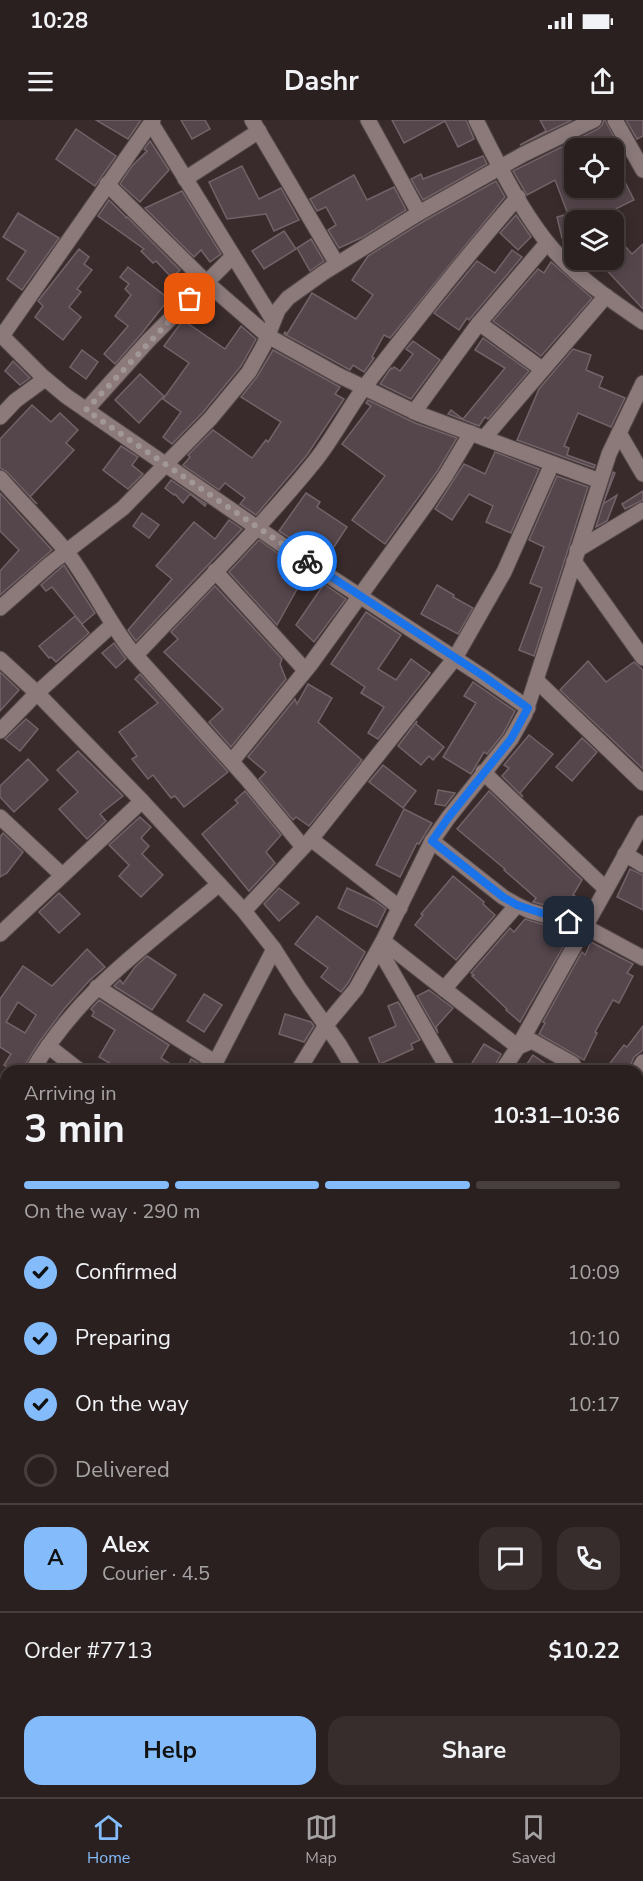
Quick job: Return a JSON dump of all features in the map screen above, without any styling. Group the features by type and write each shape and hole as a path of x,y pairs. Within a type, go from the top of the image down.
{"street":[{"path":"368,120 419,213"},
{"path":"476,120 500,167 547,243 561,259 606,296 643,322"},
{"path":"0,608 66,552 123,508 235,391 249,372 268,336 273,320 288,298 337,264 419,213 500,167 594,120"},
{"path":"615,120 638,150 643,170"},
{"path":"273,320 152,122 1,334 45,379 66,396 257,528 455,657 528,708"},
{"path":"185,179 255,126 337,264"},
{"path":"107,184 206,282 268,336 338,375 414,412 600,481"},
{"path":"136,655 257,528 326,446 365,387 453,273 518,197"},
{"path":"414,412 479,322 547,243"},
{"path":"86,410 233,256"},
{"path":"232,761 305,670 446,475 478,435 542,369 606,296"},
{"path":"479,322 542,369"},
{"path":"0,417 45,379"},
{"path":"302,1065 326,1025 356,989 400,908 432,841 483,772 511,739 528,708 609,454 643,383"},
{"path":"619,433 643,474"},
{"path":"244,911 307,843 455,657 504,572 552,464"},
{"path":"0,478 66,552 112,625 136,655 307,843 400,908"},
{"path":"575,556 643,510"},
{"path":"575,556 643,658"},
{"path":"215,572 305,670"},
{"path":"0,731 37,693 112,625"},
{"path":"0,659 37,693 142,801 244,911 274,949 351,1065"},
{"path":"536,680 643,783"},
{"path":"483,772 606,889"},
{"path":"0,934 142,801"},
{"path":"0,817 62,875"},
{"path":"506,1065 643,823"},
{"path":"432,841 503,897 517,905 530,911 585,926 643,958"},
{"path":"625,854 643,865"},
{"path":"36,1065 62,1026 97,987 124,961 219,884"},
{"path":"444,989 517,905"},
{"path":"381,945 444,989 518,1047"},
{"path":"381,945 447,1065"},
{"path":"214,1065 274,949"},
{"path":"97,987 210,1065"},
{"path":"518,1047 532,1041 572,1065"},
{"path":"48,1046 72,1065"}],"building":[{"path":"96,120 141,120 128,139"},
{"path":"181,120 205,120 210,129 192,139"},
{"path":"392,120 466,120 474,139 458,147 445,121 404,143"},
{"path":"540,120 572,120 520,145 546,131"},
{"path":"605,120 614,138 580,138 598,129"},
{"path":"626,120 643,120 643,136 637,139"},
{"path":"76,129 116,156 95,186 56,159"},
{"path":"150,141 169,170 140,202 120,184 132,166 147,151 144,149"},
{"path":"564,146 564,198 624,198 625,182 634,200 614,210 566,210 555,180 527,195 513,171"},
{"path":"483,156 487,164 423,200 411,179 421,174 423,179"},
{"path":"242,166 259,199 281,188 299,220 274,231 266,214 227,219 209,182"},
{"path":"354,175 367,200 394,187 406,210 363,237 339,248 328,230 336,225 326,207 317,211 310,199"},
{"path":"496,181 505,197 390,338 384,335 372,357 374,358 364,372 353,365 350,370 284,334 285,332 287,334 312,293 356,319 373,295 352,280 368,256 424,221"},
{"path":"182,191 221,254 210,262 201,250 194,257 145,208"},
{"path":"109,200 180,270 172,278 156,261 153,263 141,251 144,249 98,216"},
{"path":"18,213 59,238 22,290 7,279 26,251 3,237"},
{"path":"516,215 531,237 518,250 500,233"},
{"path":"564,215 564,238 562,238 557,217"},
{"path":"284,231 296,249 264,269 252,251"},
{"path":"311,239 324,261 310,271 297,248"},
{"path":"643,244 643,309 606,270 624,270 624,245 632,254"},
{"path":"79,249 89,257 84,264 92,270 77,289 81,292 69,307 81,317 63,340 35,317 43,306 38,301"},
{"path":"512,250 522,257 459,330 434,313 477,261 495,273"},
{"path":"551,262 592,298 541,356 493,321 538,269 544,273"},
{"path":"128,267 169,299 115,364 104,354 128,326 115,316 131,295 125,289 129,284 120,277"},
{"path":"183,320 225,349 241,326 256,339 241,366 203,412 172,444 163,437 181,412 163,399 189,363 164,346"},
{"path":"483,338 529,371 488,419 485,417 479,426 448,414 451,410 463,419 505,368 475,350"},
{"path":"413,341 440,360 411,399 380,384 391,368 394,367 400,371 413,354 406,349"},
{"path":"573,349 591,355 586,370 603,377 599,387 625,398 611,427 578,413 564,446 569,448 567,455 595,465 594,468 517,440 539,389"},
{"path":"82,350 98,362 86,379 70,367"},
{"path":"273,350 340,387 335,394 344,399 307,455 256,515 240,504 245,498 225,483 219,490 183,465 190,457 188,455 213,430 252,458 266,440 268,442 281,422 241,397 257,377"},
{"path":"13,361 30,378 20,385 5,371"},
{"path":"140,374 164,396 139,423 115,400"},
{"path":"368,400 415,423 457,438 438,470 385,544 352,520 385,476 342,444 371,406 366,403"},
{"path":"32,405 51,422 60,413 78,430 66,443 74,450 30,497 7,472 0,468 0,439"},
{"path":"121,446 138,457 132,465 143,474 128,489 103,470"},
{"path":"495,452 539,469 511,533 486,522 493,506 469,494 452,520 435,509 464,464 485,474"},
{"path":"613,472 615,473 604,503"},
{"path":"557,476 588,487 534,656 519,650 542,588 530,583 544,547 529,540"},
{"path":"171,480 206,504 205,506 190,494 183,503 165,488"},
{"path":"643,491 643,500 625,509 622,504"},
{"path":"0,493 52,550 0,595 0,571 19,550 0,531"},
{"path":"306,493 320,502 317,507 347,527 330,553 321,546 316,555 279,531"},
{"path":"617,495 607,521 596,527 603,504"},
{"path":"142,513 159,525 149,538 133,526"},
{"path":"229,520 242,529 136,641 128,630 172,579 156,566 194,522 215,539"},
{"path":"259,540 306,573 277,625 229,572"},
{"path":"64,565 95,613 82,624 52,587 46,591 41,585"},
{"path":"324,584 346,599 314,642 296,625"},
{"path":"437,585 473,608 458,634 421,614"},
{"path":"215,586 282,659 280,664 286,679 231,747 209,722 223,709 164,652 178,639 171,632"},
{"path":"366,612 401,635 378,669 396,680 411,659 430,673 378,739 368,733 384,707 361,693 365,687 331,664"},
{"path":"75,616 89,633 56,662 51,657 49,658 39,646"},
{"path":"114,643 126,659 116,668 102,653"},
{"path":"588,661 606,682 634,662 643,670 643,769 560,690"},
{"path":"0,672 19,690 0,711"},
{"path":"140,674 228,772 184,807 175,796 171,798 153,775 148,779 132,759 137,756 119,732 158,703 135,679"},
{"path":"473,682 515,711 503,734 487,754 484,752 471,774 443,757 476,703 464,696"},
{"path":"308,684 332,698 318,722 362,760 309,826 296,817 293,820 259,779 266,772 248,757 295,699 297,704"},
{"path":"26,719 38,729 20,751 5,739"},
{"path":"417,721 416,724 444,747 433,760 429,756 421,765 398,746"},
{"path":"529,735 553,754 520,793 523,797 502,776 509,768 504,765"},
{"path":"582,738 597,752 572,781 556,767"},
{"path":"78,751 123,796 100,814 106,821 87,839 59,809 78,792 57,770"},
{"path":"28,759 48,780 14,812 0,797 0,786"},
{"path":"383,765 416,791 403,808 369,782"},
{"path":"438,790 455,793 445,806 435,804"},
{"path":"245,791 281,835 266,852 275,863 249,891 202,834 238,803 235,800"},
{"path":"489,791 582,880 573,895 586,903 579,914 533,902 536,898 457,829"},
{"path":"404,809 432,823 419,844 417,843 400,877 376,865"},
{"path":"140,817 151,827 141,838 149,846 142,854 163,875 141,897 119,876 129,865 109,845"},
{"path":"3,833 23,852 7,873 0,877 0,837"},
{"path":"630,869 643,875 643,910 617,897"},
{"path":"453,876 484,902 483,904 495,915 456,960 415,925 423,915 421,914"},
{"path":"279,888 299,903 279,921 264,904"},
{"path":"347,888 375,901 386,909 377,927 338,908"},
{"path":"59,893 80,914 59,933 39,912"},
{"path":"317,916 365,952 341,992 321,977 328,968 295,944"},
{"path":"525,919 568,932 565,938 567,940 520,1022 471,973 510,928 514,932"},
{"path":"591,942 633,964 627,973 633,976 619,1003 613,1000 595,1032 597,1033 584,1060 539,1034 545,1023 543,1022 582,952 585,955"},
{"path":"87,949 105,967 64,1009 25,1065 4,1065 11,1054 0,1047 0,999 23,966 52,986","holes":["18,1002 36,1015 25,1033 6,1022"]},
{"path":"147,956 176,975 152,1010 114,986 120,980 123,984 135,967"},
{"path":"429,990 453,1008 436,1027 438,1033 417,996"},
{"path":"204,994 222,1005 204,1032 187,1021"},
{"path":"99,1000 169,1045 161,1058 172,1065 113,1065 99,1057 115,1030 92,1016 94,1012 91,1009"},
{"path":"398,1002 420,1040 411,1044 413,1049 380,1064 369,1038 396,1026 388,1006"},
{"path":"285,1014 311,1022 314,1026 304,1042 279,1034"},
{"path":"643,1026 643,1050 634,1057 631,1065 609,1065 624,1045 627,1047"},
{"path":"484,1044 501,1054 495,1065 471,1065"},
{"path":"533,1055 547,1065 526,1065"},
{"path":"191,1059 201,1065 188,1065"}],"way so far":[{"path":"190,299 148,341 86,410 307,561"}],"route":[{"path":"307,561 482,675 528,708 511,739 432,841 503,897 530,911 569,922"}]}
